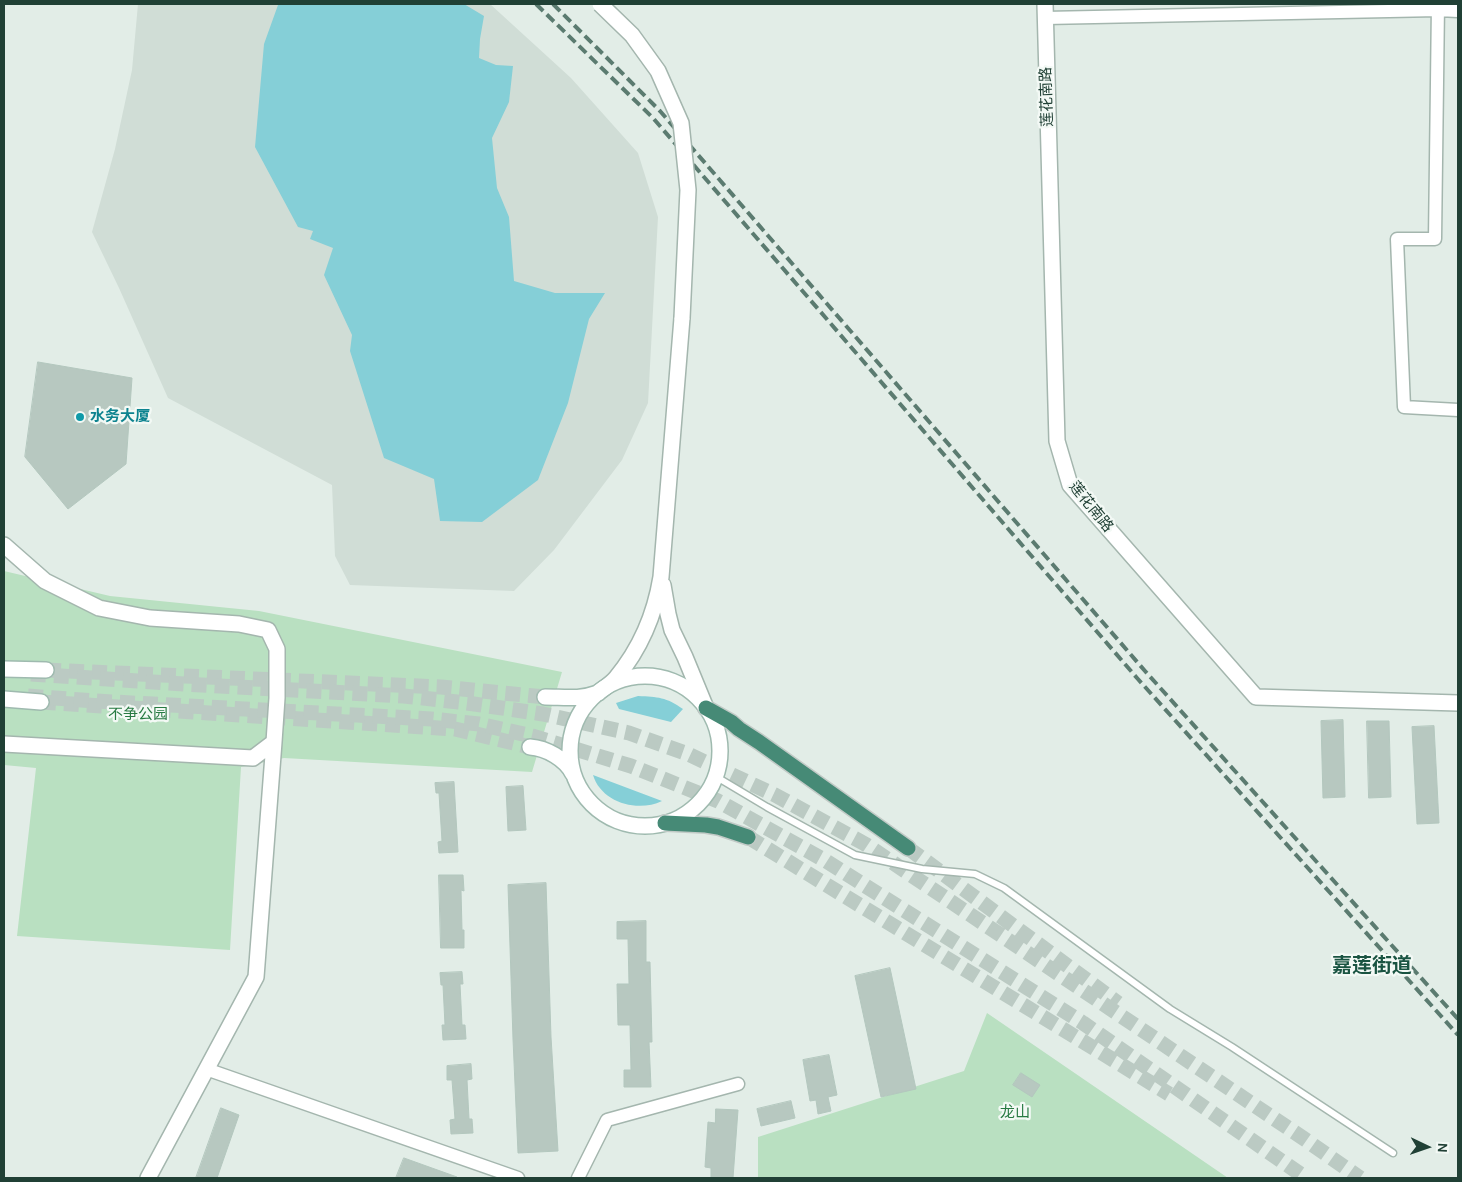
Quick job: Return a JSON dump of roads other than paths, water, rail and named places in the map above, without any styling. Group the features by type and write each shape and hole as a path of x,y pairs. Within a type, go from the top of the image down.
{"highway":[{"path":"706,708 731,722 908,848"},
{"path":"666,823 706,825 748,837"}],"street":[{"path":"574,777 570,753 574,729 581,712 598,693 615,679 628,662 645,632 658,594 661,577 682,318 688,190 681,122 658,71 632,35 600,4"},
{"path":"1438,7 1435,239 1397,239 1404,407 1458,410"},
{"path":"1045,11 1438,7 1458,11"},
{"name":"莲花南路","path":"1045,11 1057,441 1070,485 1256,696 1458,703"},
{"path":"4,545 45,581 99,608 150,618 239,624 268,630 277,649 277,698 256,977 148,1178"},
{"path":"530,747 549,752 571,769 585,796 596,807 604,814 630,825 646,826 676,820 688,813 706,794 715,776 720,748 716,729 672,630 661,577"},
{"path":"4,668 46,670"},
{"path":"544,697 583,697 598,693 613,683 638,676 664,678 675,682 697,697 706,708"},
{"path":"4,699 41,702"},
{"path":"4,744 253,758 274,742"},
{"path":"206,1069 518,1178"},
{"path":"578,1178 607,1120 738,1084"}],"lane":[{"path":"715,776 855,855 922,869 974,874 1004,888 1170,1009 1240,1052 1393,1153"}],"water":[{"path":"464,4 484,16 479,58 496,65 513,66 509,102 492,138 497,188 509,217 514,281 555,293 605,293 589,319 568,403 538,480 482,522 440,521 434,479 384,458 350,351 352,335 324,275 333,248 310,239 313,231 298,227 255,147 264,44 278,5"},
{"path":"638,696 662,698 683,709 671,722 619,709 616,703"},
{"path":"593,775 662,801 642,806 621,803 604,792 597,784"}],"tunnel":[{"path":"46,670 441,687 545,697"},
{"path":"31,674 404,696 467,703 543,714 629,733 688,754 775,795 865,844 1360,1178"},
{"path":"28,696 431,719 479,724 532,736 631,766 718,801 826,861 1083,1023 1306,1178"},
{"path":"41,702 455,729 530,747"},
{"path":"748,837 1169,1094"},
{"path":"908,848 1118,1003"}],"railway":[{"path":"536,4 653,118 1137,678 1458,1035"},
{"path":"553,4 660,111 1145,671 1458,1019"}],"place":[{"name":"水务大厦","path":"80,417"}],"district":[{"name":"嘉莲街道","path":"1372,966"}],"park label":[{"name":"不争公园","path":"138,715"},
{"name":"龙山","path":"1015,1113"}]}
